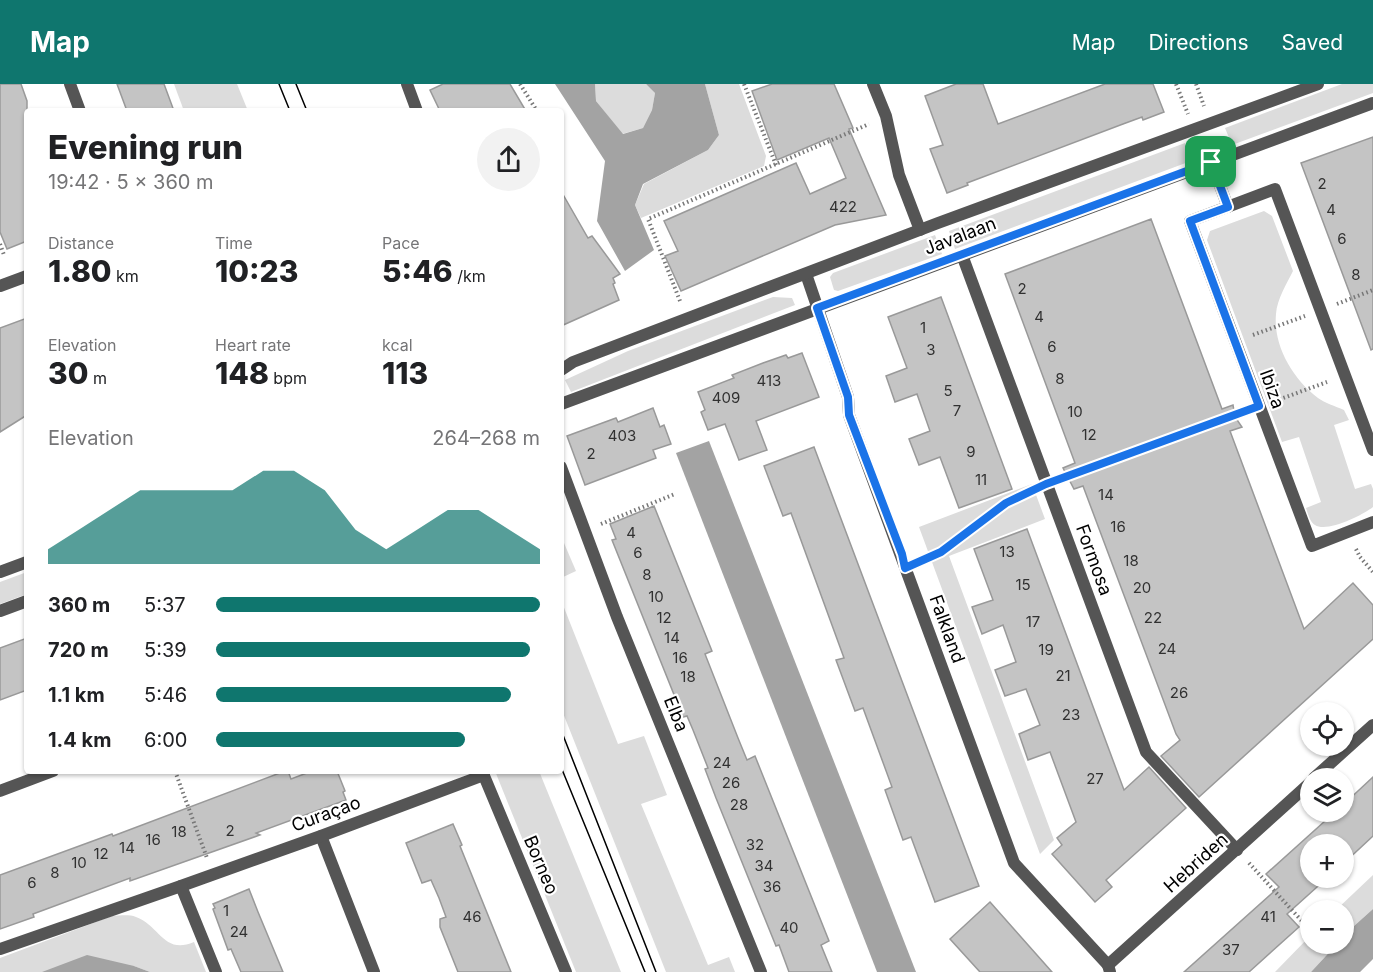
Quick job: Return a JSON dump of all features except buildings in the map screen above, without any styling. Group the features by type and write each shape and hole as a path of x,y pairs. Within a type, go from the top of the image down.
{"street":[{"path":"70,84 79,108"},
{"path":"407,84 416,108"},
{"path":"873,84 886,116 898,175 920,230"},
{"name":"Javalaan","path":"564,368 573,362 686,318 1318,84"},
{"name":"Javalaan","path":"564,403 1373,103"},
{"path":"1211,162 1228,207"},
{"name":"Ibiza","path":"1373,450 1275,189 1190,221 1312,546 1373,522"},
{"name":"Formosa","path":"962,255 1146,752 1237,850"},
{"name":"Falkland","path":"806,274 848,397 849,415 1014,863 1109,969"},
{"path":"0,286 24,277"},
{"name":"Elba","path":"564,475 621,626 761,972"},
{"path":"0,572 24,563"},
{"path":"0,611 24,602"},
{"path":"1325,768 1373,725"},
{"path":"0,792 45,774"},
{"name":"Curaçao","path":"0,949 321,836 480,774"},
{"name":"Borneo","path":"483,774 566,972"},
{"name":"Hebriden","path":"1109,969 1300,792"},
{"path":"321,836 374,972"},
{"path":"181,886 216,972"}],"path":[{"path":"520,84 535,108"},
{"path":"744,84 776,165"},
{"path":"686,318 648,219 886,116"},
{"path":"0,244 4,255"},
{"path":"905,568 941,552 1006,503 1046,484 1345,376"},
{"path":"586,530 675,494"},
{"path":"1349,531 1360,557 1373,572"},
{"path":"176,774 213,873"},
{"path":"1237,850 1300,919"}],"shaded area":[{"path":"174,84 237,84 247,108 183,108"},
{"path":"555,84 595,84 596,101 623,134 643,128 652,110 655,93 646,84 705,84 719,135 708,150 643,184 635,205 654,250 625,271 597,221 605,161"},
{"path":"595,84 646,84 655,93 652,110 643,128 622,134 596,101"},
{"path":"705,84 739,84 766,156 764,166 641,218 635,205 644,184 708,150 719,135"},
{"path":"1342,84 1373,84 1373,93 1232,145 1225,128"},
{"path":"1185,143 1191,161 955,249 949,231"},
{"path":"1264,211 1272,216 1293,271 1278,303 1276,314 1281,350 1293,372 1309,390 1321,400 1344,410 1349,420 1334,425 1355,489 1371,484 1373,489 1373,507 1353,518 1328,527 1315,525 1309,518 1306,508 1321,502 1299,437 1282,442 1207,240 1210,231"},
{"path":"935,235 942,254 838,291 834,290 830,277 833,273"},
{"path":"773,297 792,298 795,305 571,392 565,380 628,351"},
{"path":"709,441 916,972 877,972 676,453"},
{"path":"1032,484 1045,519 949,556 1054,840 1040,854 919,527"},
{"path":"564,543 576,571 564,577"},
{"path":"24,573 24,595 0,604 0,582"},
{"path":"564,608 618,744 644,736 667,795 641,804 708,965 729,957 735,972 666,972 564,716"},
{"path":"496,774 540,774 621,972 576,972"},
{"path":"1373,875 1373,909 1354,926 1354,900 1347,900"},
{"path":"1373,909 1373,959 1360,972 1311,972 1328,954 1354,954 1354,926"},
{"path":"112,916 136,917 176,945 194,942 206,972 150,972 134,966 42,972 0,972 0,958"},
{"path":"1300,946 1300,954 1328,954 1311,972 1275,972"},
{"path":"87,955 134,966 150,972 42,972"}],"tram line":[{"path":"279,84 289,108"},
{"path":"296,84 306,108"},
{"path":"564,738 656,972"},
{"path":"564,774 645,972"}],"route":[{"path":"1211,162 1228,207 1190,221 1259,406 1046,484 1006,503 941,552 905,568 902,554 849,415 848,397 817,308 1211,162"}]}
